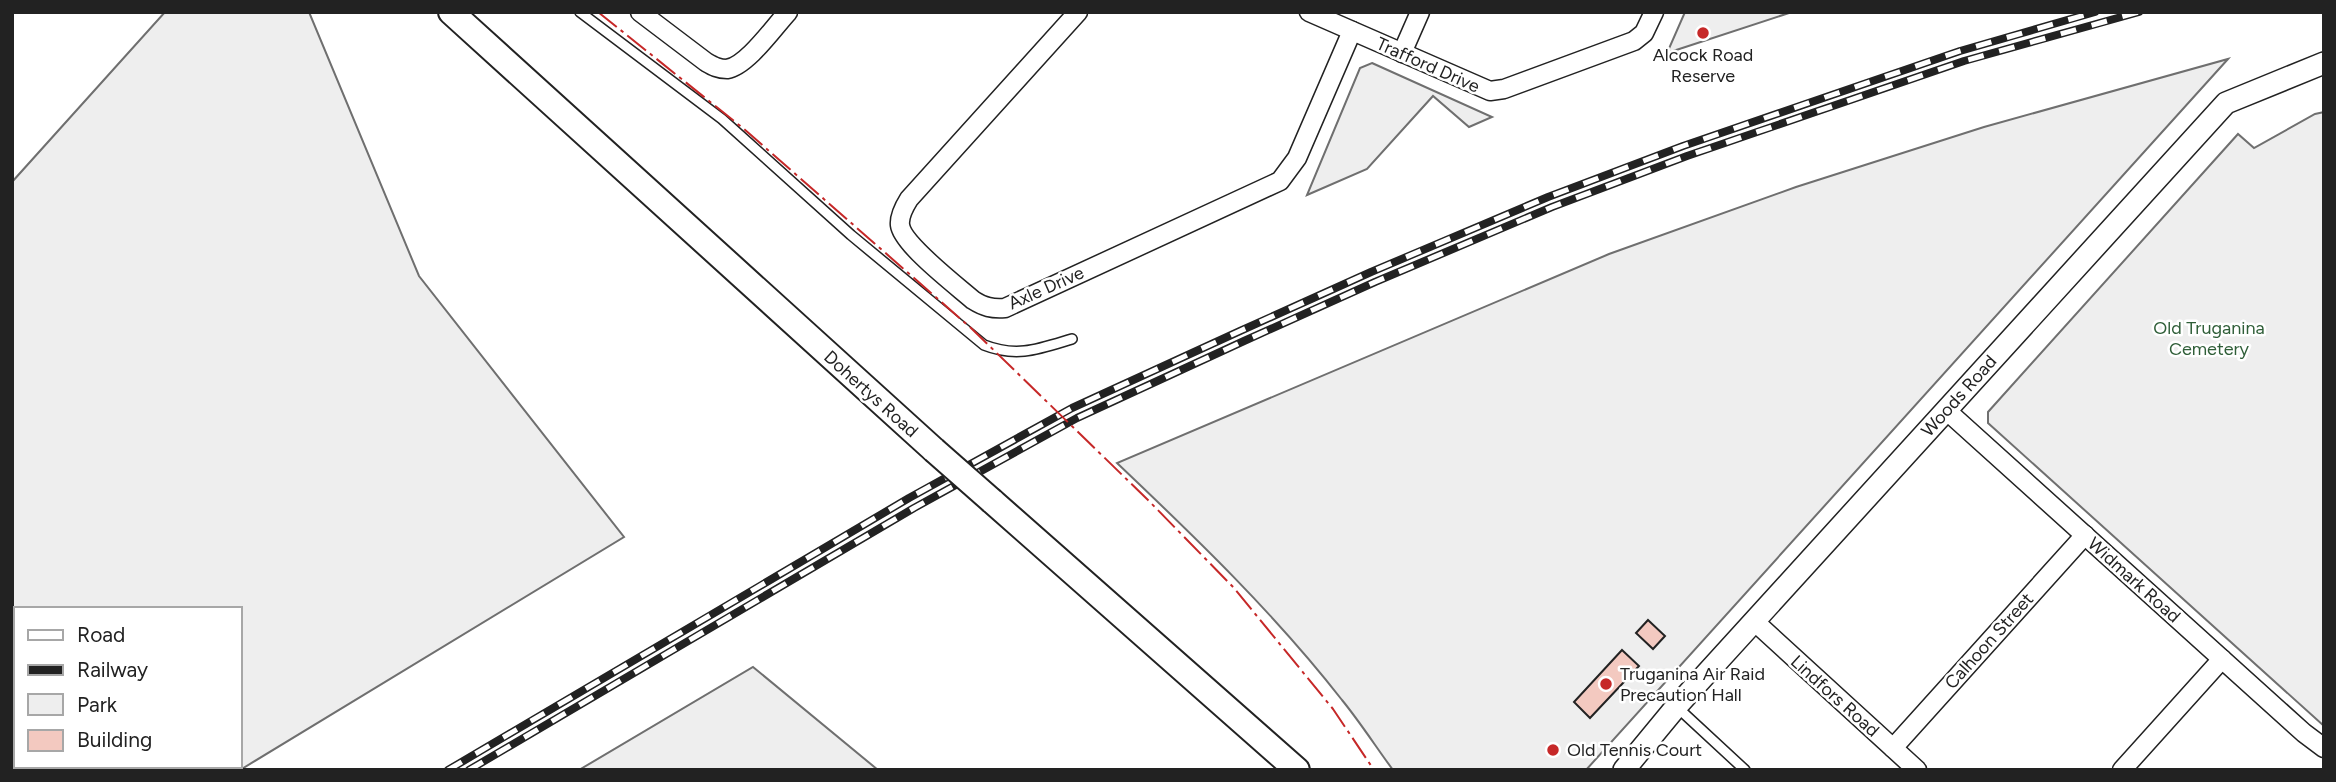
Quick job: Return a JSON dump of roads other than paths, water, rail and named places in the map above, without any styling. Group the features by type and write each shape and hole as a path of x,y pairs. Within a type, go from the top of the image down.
{"main road":[{"name":"Dohertys Road","path":"451,12 934,450 1297,770"}],"street":[{"path":"640,12 706,62 717,68 728,69 743,62 788,12"},
{"name":"Axle Drive","path":"1078,12 909,199 901,216 902,232 914,247 982,306 1005,308 1280,181 1297,159 1352,31"},
{"name":"Trafford Drive","path":"1309,12 1477,87 1497,91 1639,38 1654,12"},
{"path":"1402,53 1420,12"},
{"name":"Woods Road","path":"1624,770 1676,707 2226,103 2324,63"},
{"name":"Widmark Road","path":"1946,410 2304,733 2324,748"},
{"name":"Calhoon Street","path":"1893,748 2085,535"},
{"name":"Lindfors Road","path":"1754,621 1917,770"},
{"path":"2122,770 2222,659"}],"lane":[{"path":"580,12 722,119 850,235 984,345 1003,352 1020,352 1072,339"},
{"path":"1676,707 1745,770"}],"railway":[{"path":"448,770 909,498 1072,408 1371,272 1548,197 1683,146 1960,51 2095,12"},
{"path":"469,770 914,508 1077,418 1244,341 1552,207 1687,156 1964,61 2139,12"}],"place":[{"name":"Alcock Road Reserve","path":"1703,33"},
{"name":"Truganina Air Raid Precaution Hall","path":"1606,684"},
{"name":"Old Tennis Court","path":"1553,750"}],"park label":[{"name":"Old Truganina Cemetery","path":"2209,338"}]}
